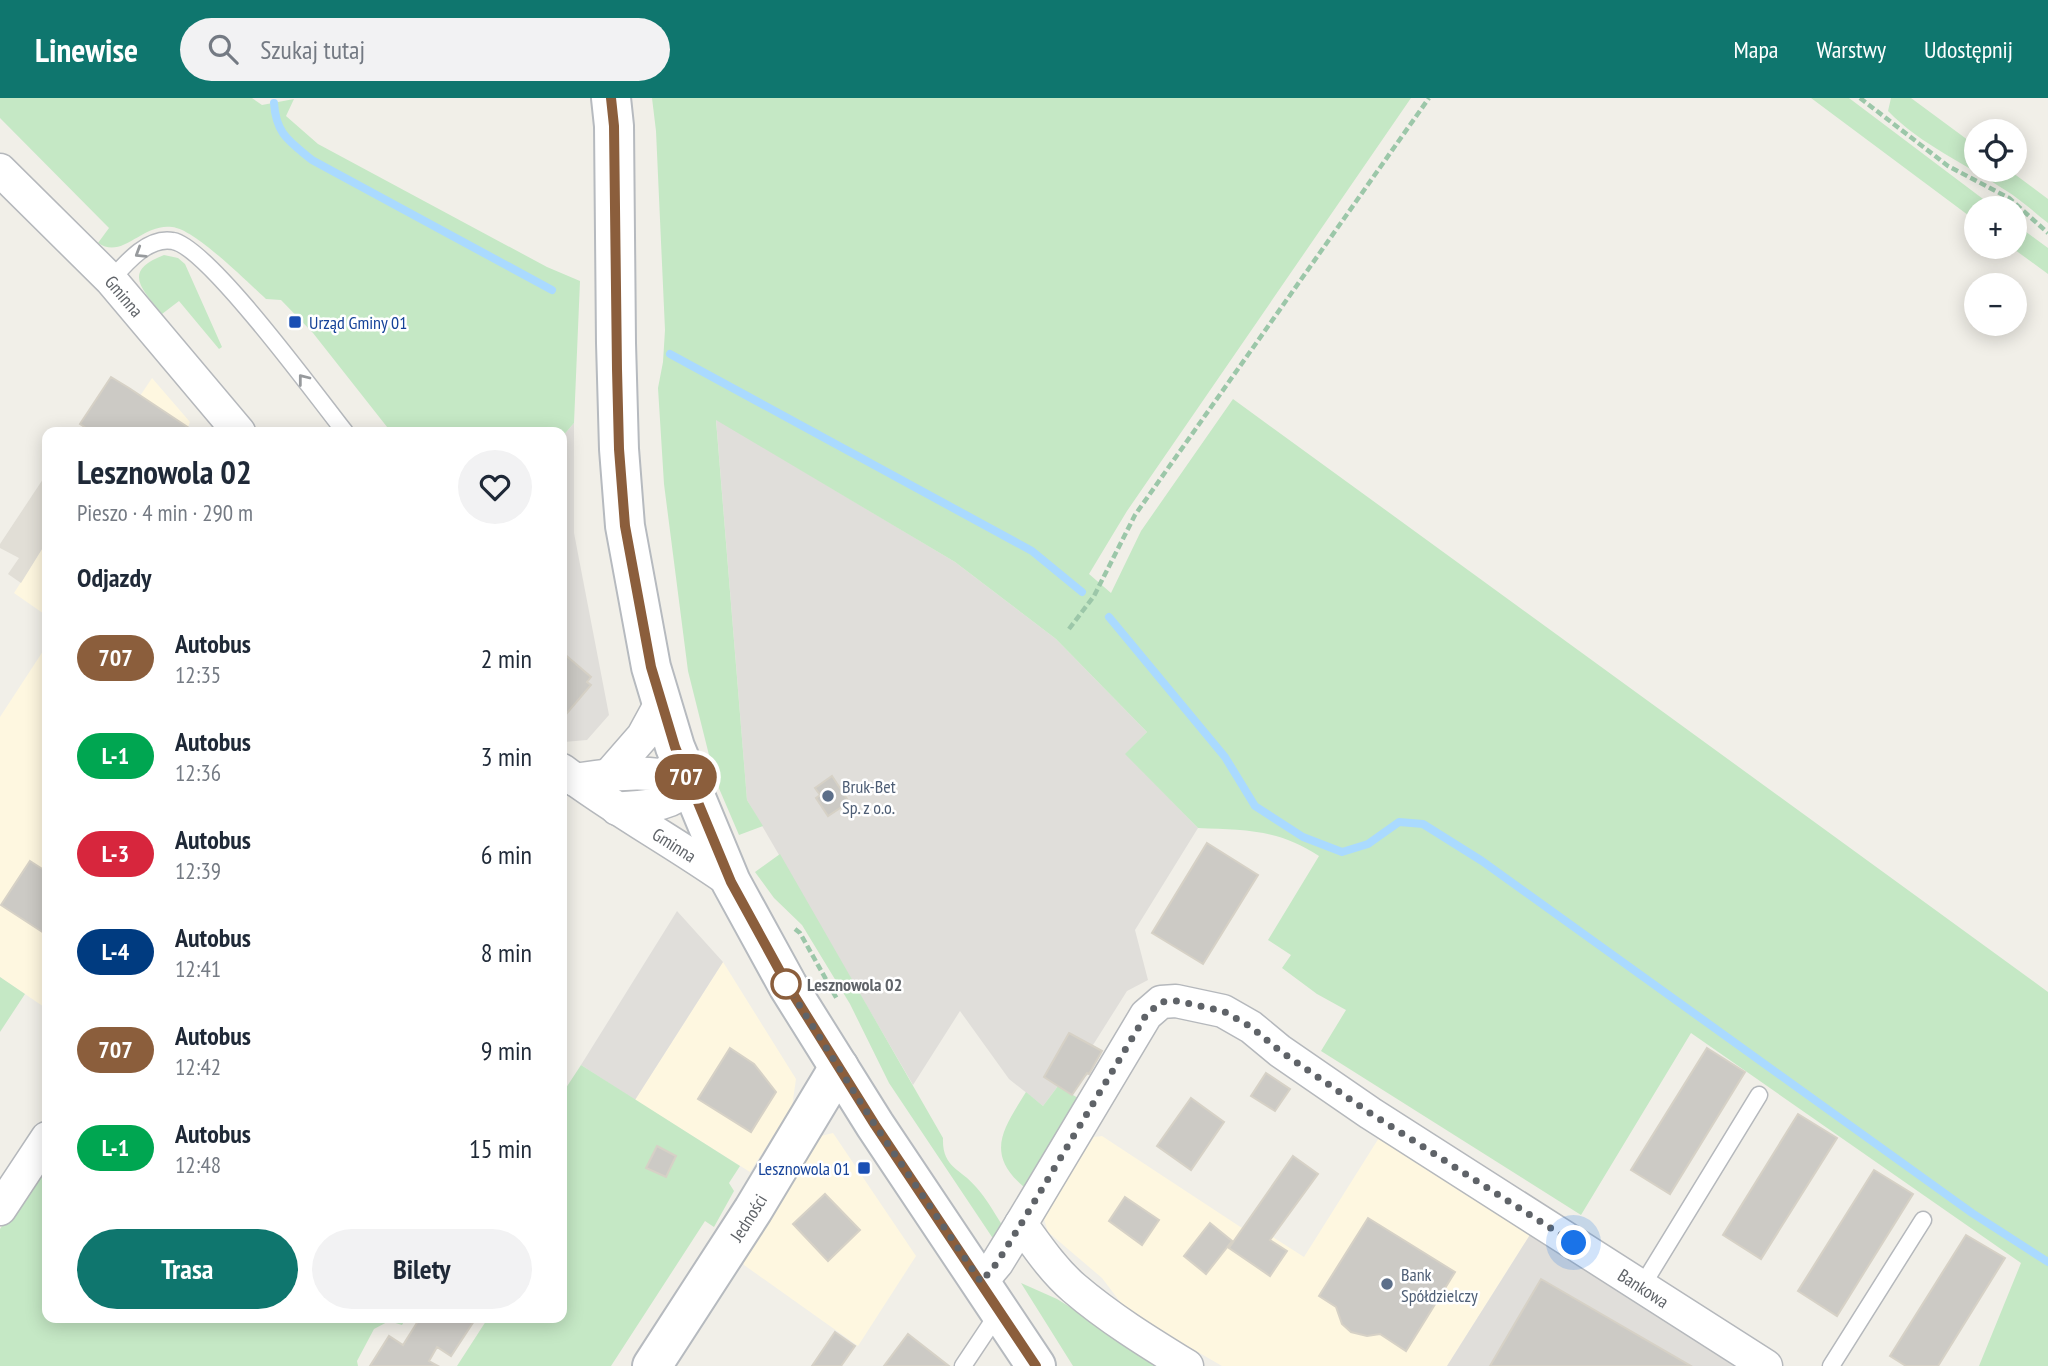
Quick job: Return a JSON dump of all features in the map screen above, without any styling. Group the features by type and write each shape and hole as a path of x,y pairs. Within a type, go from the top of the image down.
{"main road":[{"path":"611,98 614,126 618,422 625,526 651,667 661,703 689,786 731,882 788,986 875,1125 1036,1366"},
{"name":"Jedności","path":"652,1366 753,1210 839,1067"}],"street":[{"name":"Gminna","path":"0,170 111,279 235,427"},
{"path":"584,778 643,736 661,703"},
{"path":"584,778 668,775 689,786"},
{"name":"Gminna","path":"584,778 618,809 731,882"},
{"name":"Gminna","path":"618,809 675,799 689,786"},
{"name":"Bankowa","path":"991,1296 997,1263 1146,1015 1161,1002 1177,1001 1223,1011 1251,1027 1280,1051 1370,1113 1766,1366"},
{"path":"0,1209 42,1146"},
{"path":"1021,1224 1072,1287 1134,1333 1187,1366"}],"lane":[{"path":"111,279 130,258 164,240 175,241 192,251 238,298 341,427"},
{"path":"1642,1286 1759,1095"},
{"path":"1831,1366 1923,1220"},
{"path":"963,1366 991,1296"}],"path":[{"path":"1069,629 1094,596 1135,514 1429,98"},
{"path":"1860,98 1948,166 2009,198 2048,233"},
{"path":"792,927 800,933 842,1009"}],"shaded area":[{"path":"152,378 190,422 188,427 119,427"},
{"path":"716,419 955,562 1056,639 1147,732 1126,754 1198,828 1135,930 1148,980 1127,991 1093,1045 1102,1051 1089,1074 1083,1078 1072,1095 1058,1086 1043,1106 1009,1079 960,1011 913,1085 747,800"},
{"path":"574,423 574,533 609,715 587,740 567,742 567,431"},
{"path":"42,481 42,549 21,583 8,574 19,558 0,548 0,544"},
{"path":"42,549 42,613 14,593"},
{"path":"42,653 42,1006 0,977 0,717"},
{"path":"677,911 723,962 635,1100 581,1065"},
{"path":"723,962 796,1079 792,1107 750,1172 635,1100"},
{"path":"833,1133 916,1256 858,1346 744,1265 742,1259 821,1136"},
{"path":"1382,1133 1533,1230 1447,1366 1222,1366 1127,1311 1102,1278 1048,1232 1043,1216 1094,1137 1102,1136 1242,1228 1248,1221 1304,1257"},
{"path":"1533,1230 1742,1366 1447,1366"}],"green space":[{"path":"0,98 252,98 262,105 294,99 286,116 318,144 547,267 580,281 574,423 567,431 567,427 387,427 313,333 281,300 266,299 221,257 194,237 182,230 161,227 116,247 98,243 109,228 0,118"},
{"path":"652,98 1411,98 1127,511 1089,574 1111,593 1141,531 1233,399 2048,992 2048,1366 1979,1366 2021,1263 1691,1033 1581,1215 1321,1051 1346,1010 1317,994 1282,968 1291,955 1268,940 1319,856 1275,836 1198,828 1125,754 1147,732 1056,639 955,562 716,420 747,800 763,826 739,835 715,779 688,671 664,484 658,388 665,330 656,131"},
{"path":"1811,98 1849,98 1979,196 1964,196 1964,212"},
{"path":"1891,98 1911,98 1964,137 1964,165 1915,134 1888,111"},
{"path":"1991,182 2025,182 2048,199 2048,223 2027,207 2027,196 2011,194"},
{"path":"2027,233 2048,248 2048,274 2027,259"},
{"path":"164,255 178,258 185,264 222,347 219,349 179,301 162,314 142,288 139,274 143,267"},
{"path":"780,854 943,1138 945,1156 953,1167 980,1191 1002,1225 1000,1237 992,1237 889,1083 850,1004 802,925 774,898 755,872"},
{"path":"0,977 25,994 0,1032"},
{"path":"581,1065 740,1166 729,1183 734,1191 714,1227 705,1221 611,1366 457,1366 485,1323 567,1323 567,1086"},
{"path":"1058,1086 1078,1098 1024,1187 1004,1163 1001,1151 1005,1129 1026,1092 1043,1106"},
{"path":"42,1164 42,1323 385,1323 374,1329 357,1361 358,1366 0,1366 0,1229"},
{"path":"1021,1283 1057,1299 1166,1366 1073,1366"}],"building":[{"path":"111,377 188,427 84,427 80,424"},
{"path":"567,656 591,677 587,682 591,685 567,713"},
{"path":"832,776 849,802 828,816 816,798 820,795 815,788"},
{"path":"1207,843 1258,875 1203,964 1152,933"},
{"path":"30,861 42,869 42,932 1,905"},
{"path":"1069,1033 1102,1051 1089,1074 1087,1073 1072,1095 1044,1077"},
{"path":"730,1048 754,1064 776,1092 751,1132 698,1099"},
{"path":"1707,1048 1745,1072 1670,1194 1631,1170"},
{"path":"1266,1073 1290,1089 1275,1111 1251,1096"},
{"path":"1191,1098 1224,1122 1191,1170 1157,1146"},
{"path":"1798,1114 1837,1138 1761,1259 1723,1235"},
{"path":"657,1146 676,1156 666,1177 646,1168"},
{"path":"1293,1156 1318,1174 1270,1240 1287,1251 1270,1276 1229,1248"},
{"path":"1874,1170 1913,1194 1837,1316 1798,1291"},
{"path":"825,1194 860,1230 828,1261 793,1224"},
{"path":"1125,1197 1159,1220 1142,1245 1109,1221"},
{"name":"Bank Spółdzielczy","path":"1368,1218 1455,1272 1406,1351 1380,1334 1367,1336 1351,1332 1342,1324 1336,1307 1319,1296"},
{"path":"1210,1223 1232,1241 1206,1274 1184,1256"},
{"path":"1966,1235 2005,1258 1938,1366 1906,1366 1890,1356"},
{"path":"1541,1279 1691,1366 1490,1366"},
{"path":"417,1323 473,1323 451,1356 437,1347 429,1361 438,1366 370,1366 389,1336 403,1345"},
{"path":"835,1332 855,1346 841,1366 812,1366"},
{"path":"908,1334 949,1366 884,1366"}],"waterway":[{"path":"274,103 281,130 290,142 312,160 552,290"},
{"path":"670,354 1032,551 1082,592"},
{"path":"1109,617 1225,757 1255,806 1303,837 1342,852 1368,844 1399,822 1423,824 1482,861 1972,1213 2048,1262"}],"bus line":[{"name":"707","path":"611,98 614,126 618,422 625,526 651,667 675,747 731,882 769,954 875,1125 1036,1366"}],"place":[{"name":"Urząd Gminy 01","path":"295,322"},
{"name":"Bruk-Bet Sp. z o.o.","path":"828,796"},
{"name":"Lesznowola 02","path":"786,984"},
{"name":"Lesznowola 01","path":"864,1168"},
{"name":"Bank Spółdzielczy","path":"1387,1284"}],"route":[{"path":"786,984 875,1125 981,1282 997,1263 1146,1015 1161,1002 1177,1001 1223,1011 1251,1027 1280,1051 1370,1113 1574,1243"}]}
